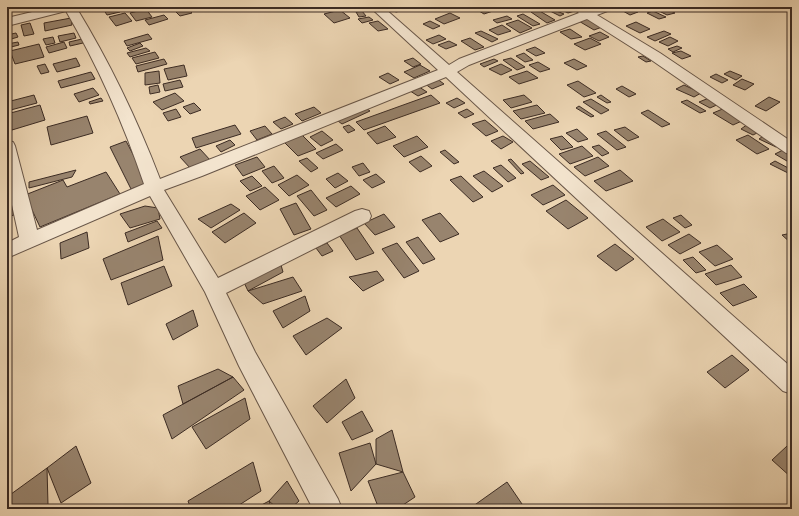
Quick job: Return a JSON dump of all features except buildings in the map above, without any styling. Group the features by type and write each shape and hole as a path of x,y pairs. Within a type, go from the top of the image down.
{"street":[{"path":"7,22 69,7 83,29 136,136 154,187 214,290 247,359 328,509"},
{"path":"376,7 642,249 792,382"},
{"path":"7,251 154,187 203,169 448,71 464,62 583,10 606,7"},
{"path":"583,10 655,56 792,149"},
{"path":"7,146 30,241"},
{"path":"214,290 362,216"}]}
